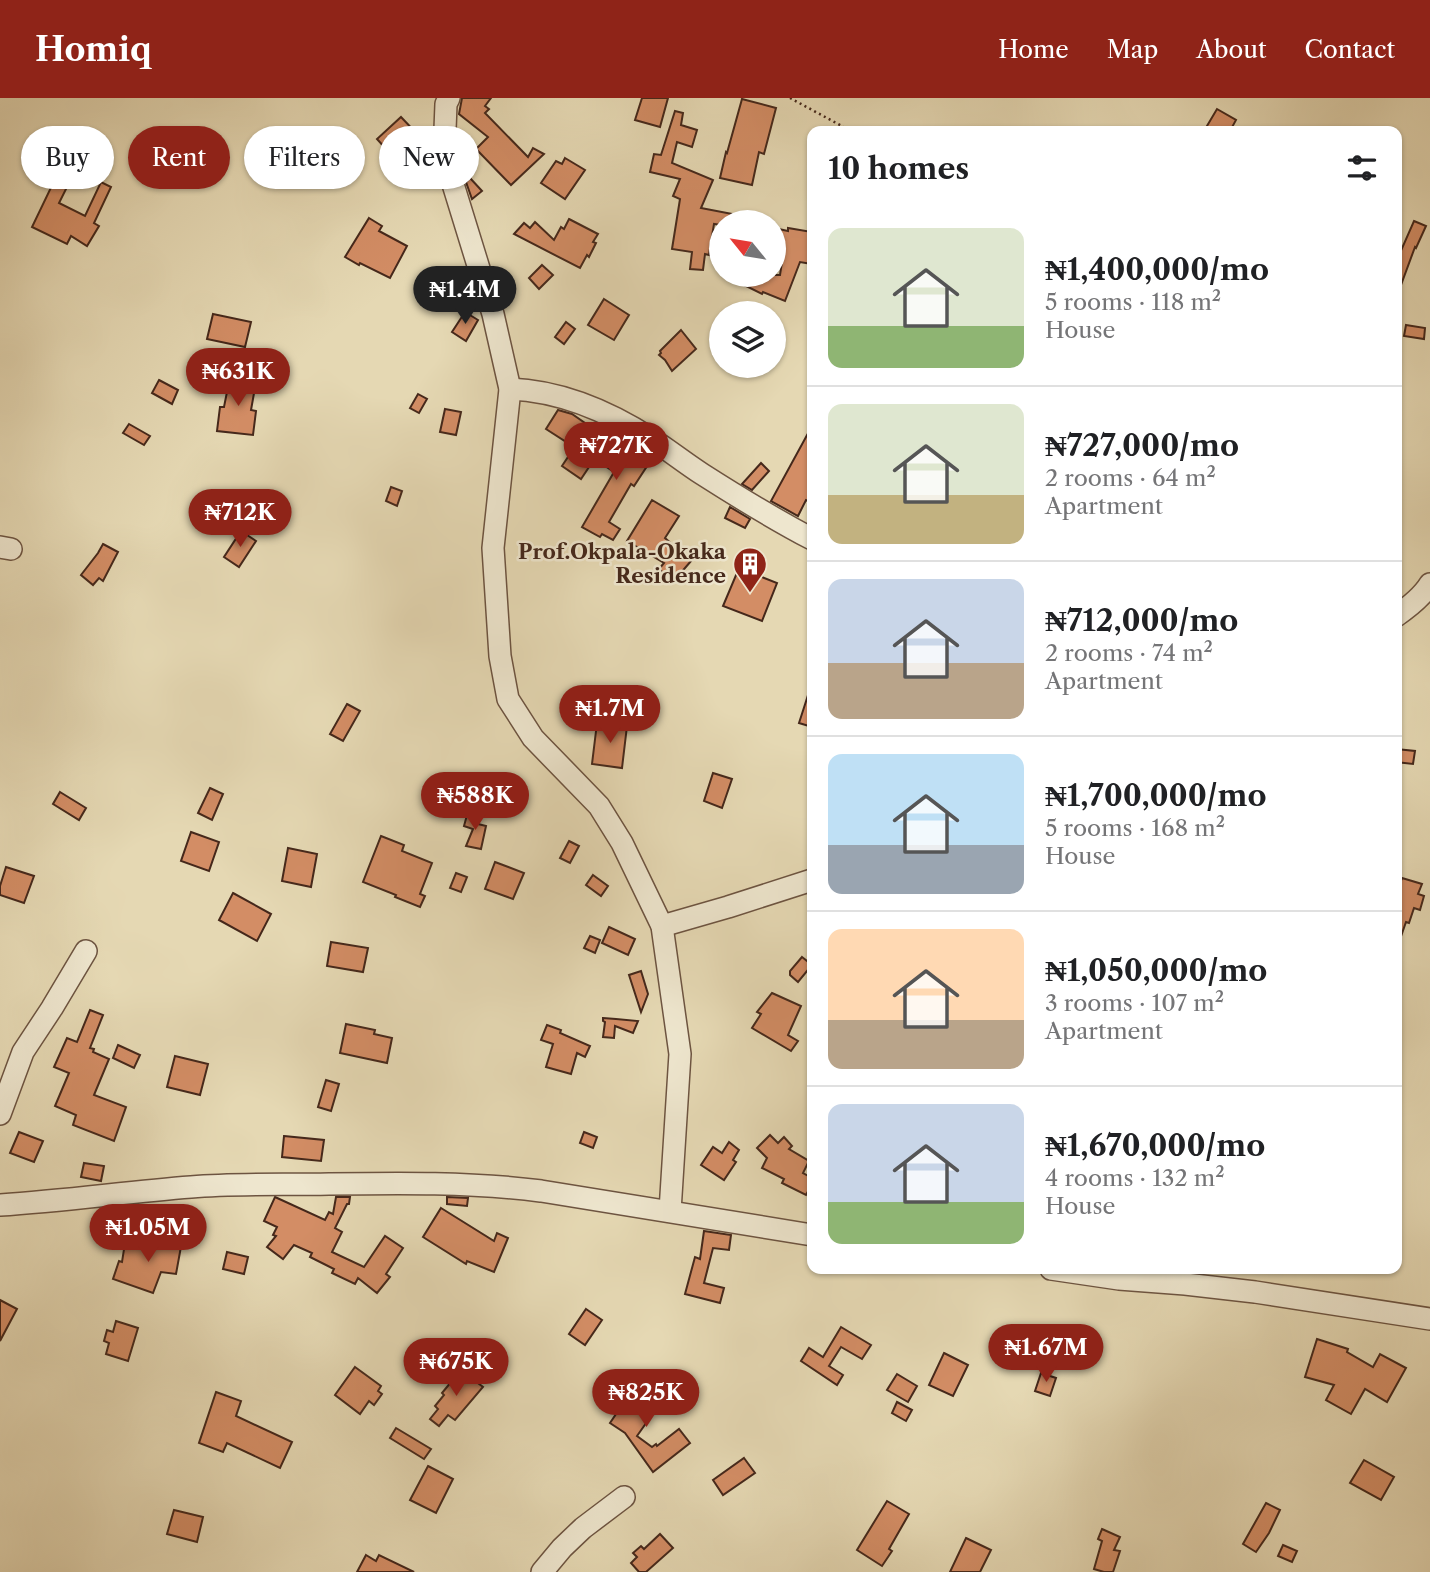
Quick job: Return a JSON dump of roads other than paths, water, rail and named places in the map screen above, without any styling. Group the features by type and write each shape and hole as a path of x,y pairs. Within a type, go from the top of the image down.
{"street":[{"path":"449,98 446,104 444,155 494,314 509,389 492,548 500,656 508,699 533,738 599,806 622,843 662,926 680,1054 670,1211"},
{"path":"509,389 532,390 587,405 617,418 700,473 807,536"},
{"path":"1402,612 1426,591 1430,584"},
{"path":"662,926 807,882"},
{"path":"0,1114 23,1052 86,951"},
{"path":"0,1205 251,1184 388,1183 510,1187 807,1234"},
{"path":"1085,1274 1255,1292 1430,1319"},
{"path":"542,1572 583,1528 624,1496"}],"place":[{"name":"Prof.Okpala-Okaka Residence","path":"750,594"}]}
